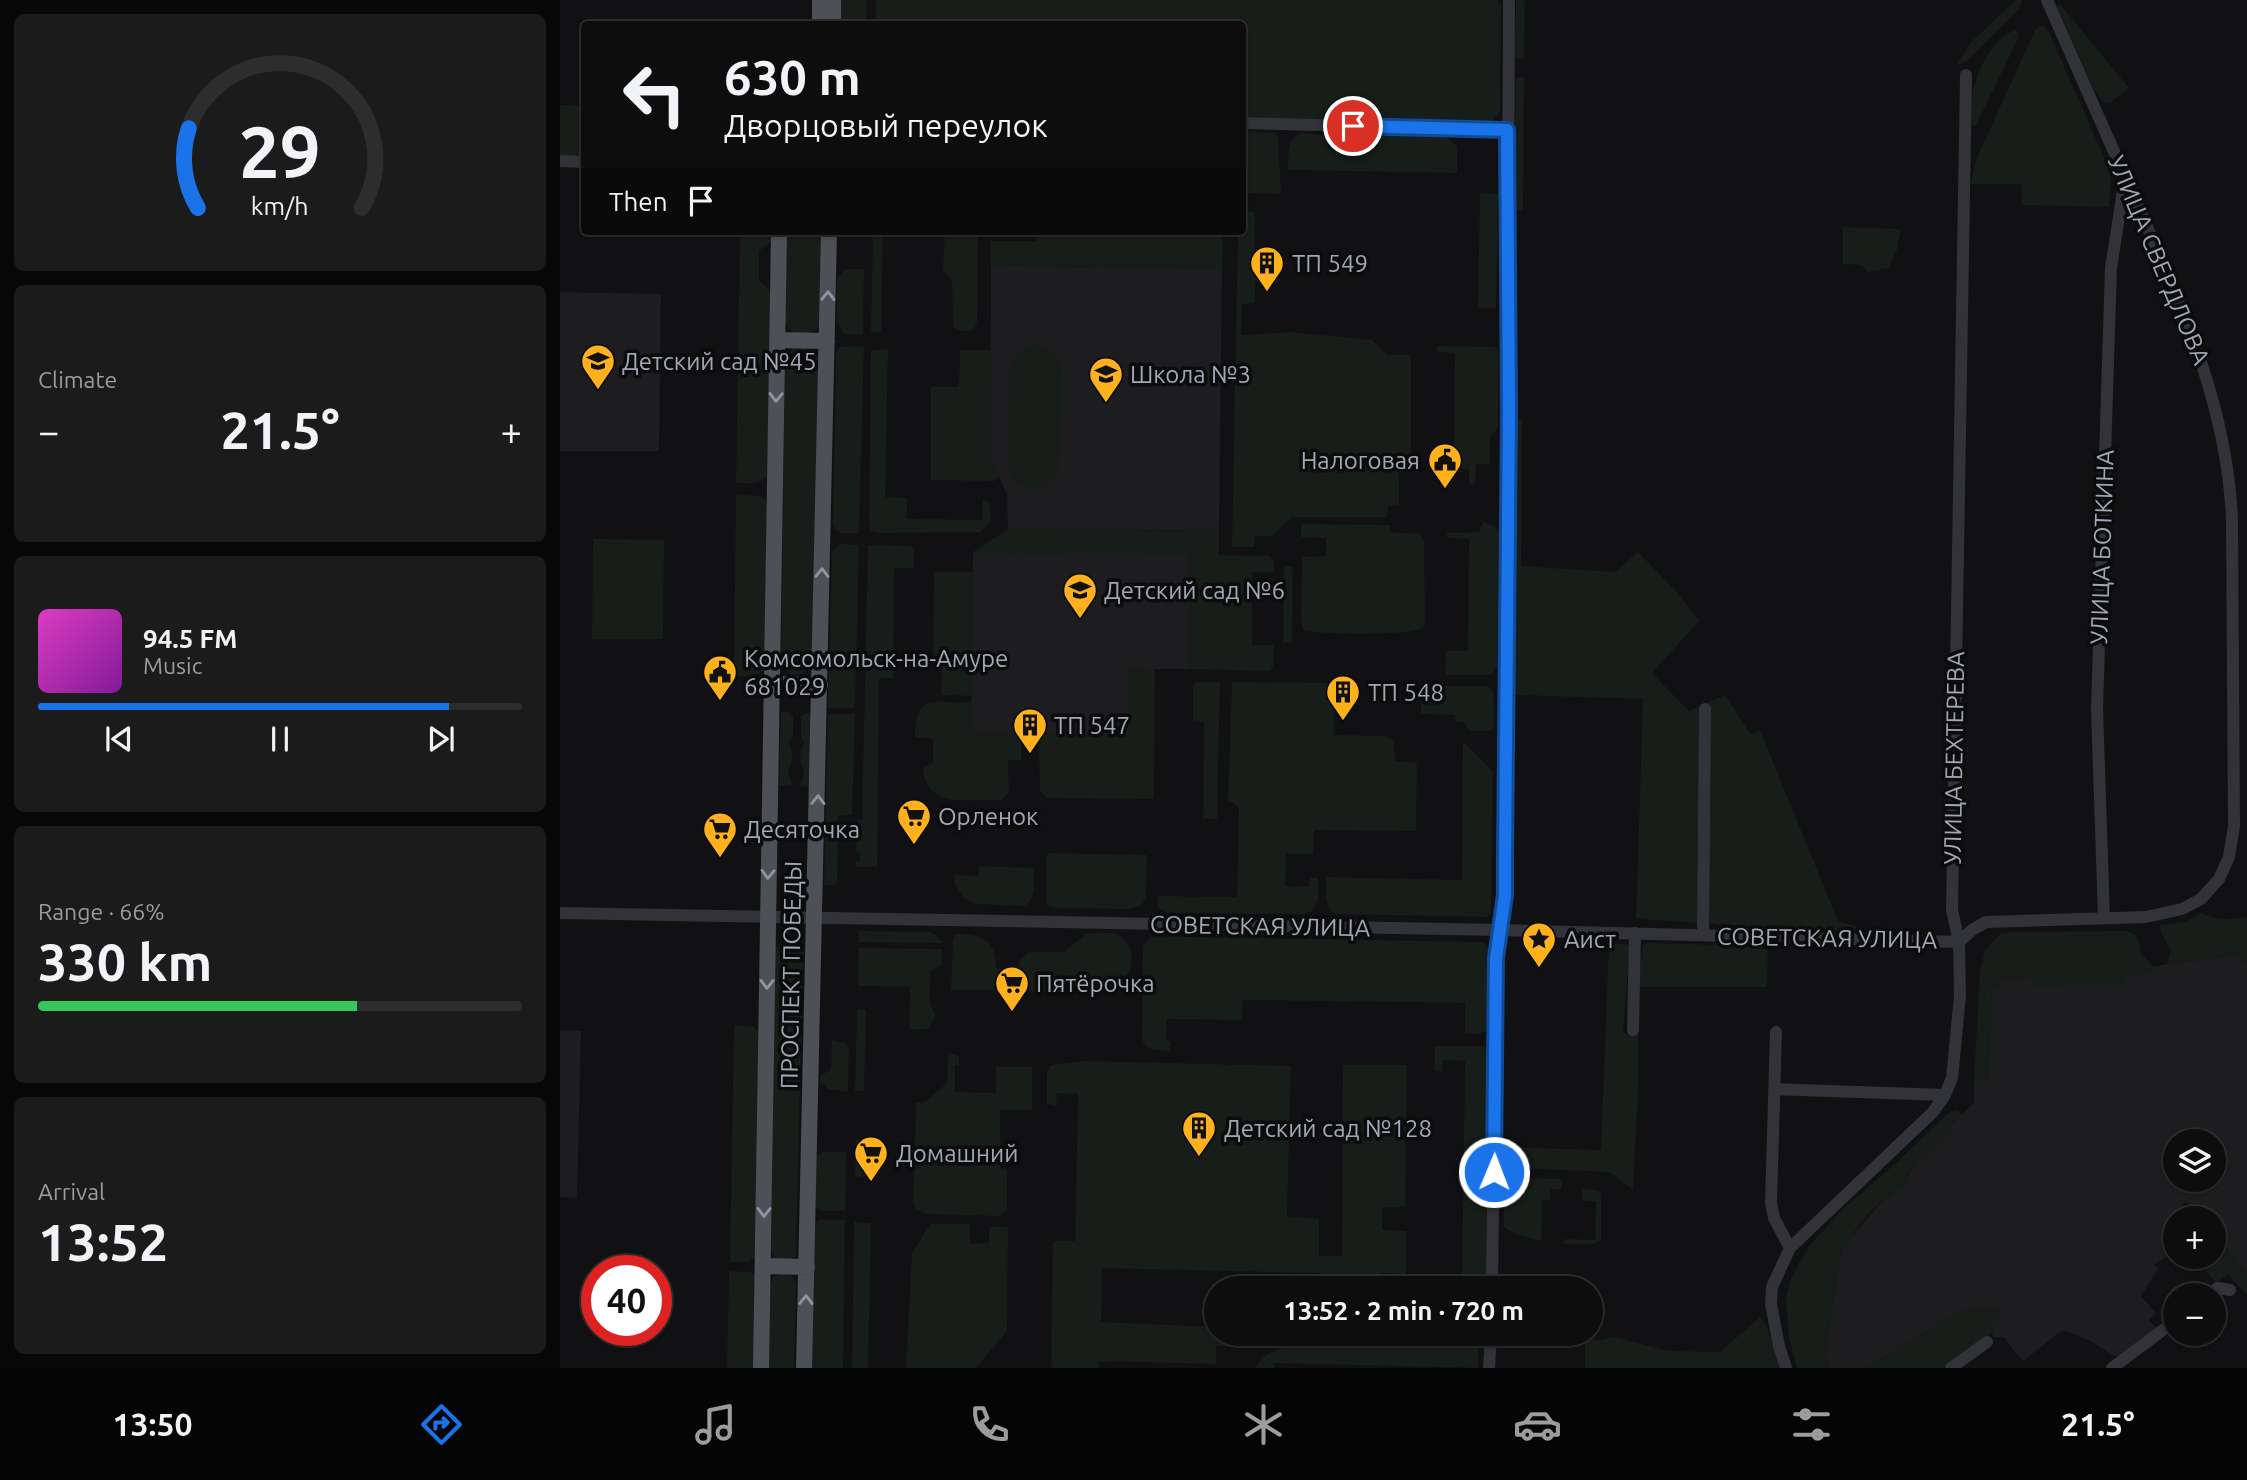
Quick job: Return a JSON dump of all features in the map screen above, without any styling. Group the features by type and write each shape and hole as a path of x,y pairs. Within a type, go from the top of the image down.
{"main road":[{"path":"820,0 820,21"},
{"path":"832,21 833,0"},
{"name":"ПРОСПЕКТ ПОБЕДЫ","path":"761,1368 779,235"},
{"name":"ПРОСПЕКТ ПОБЕДЫ","path":"804,1368 829,235"},
{"path":"777,340 827,341"},
{"path":"772,684 820,685"},
{"path":"764,1266 807,1267"}],"street":[{"path":"1492,1276 1496,958 1505,884 1509,0"},
{"name":"УЛИЦА СВЕРДЛОВА","path":"1959,942 1986,922 2146,917 2182,909 2201,899 2219,879 2229,857 2234,826 2231,481 2224,441 2208,379 2182,305 2047,0"},
{"name":"УЛИЦА БЕХТЕРЕВА","path":"1786,1368 1771,1304 1772,1287 1790,1248 1911,1133 1945,1095 1952,1078 1958,1035 1959,942 1952,897 1966,75"},
{"path":"1246,122 1507,130"},
{"path":"560,161 581,162"},
{"name":"УЛИЦА БОТКИНА","path":"2104,918 2097,695 2111,268 2125,177"},
{"path":"1703,935 1705,709"},
{"name":"СОВЕТСКАЯ УЛИЦА","path":"560,913 1500,930 1959,942"},
{"path":"1633,1030 1635,933"},
{"path":"1776,1031 1771,1203 1774,1218 1790,1248"},
{"path":"1774,1088 1945,1095"},
{"path":"2226,1289 2230,1290"},
{"path":"2112,1368 2163,1330"},
{"path":"1951,1368 1987,1342"},
{"path":"1489,1368 1490,1346"}],"shaded area":[{"path":"839,0 867,0 866,21 839,21"},
{"path":"876,0 1497,0 1501,5 1500,112 1493,121 1481,124 1246,117 1246,21 876,21"},
{"path":"1516,0 1525,0 1524,58 1518,59 1515,56"},
{"path":"2016,0 2022,0 2020,8 1967,61 1957,65 1970,43"},
{"path":"2060,4 2129,88 2111,102 2105,103 2095,92 2057,7"},
{"path":"2044,26 2050,34 2106,162 2111,178 2109,207 2022,205 2021,184 1971,184 1976,160 2035,30"},
{"path":"2016,30 2019,33 2018,39 1976,125 1972,125 1975,84 1986,57 2005,36"},
{"path":"1524,77 1523,211 1513,209 1516,80"},
{"path":"560,105 581,106 581,157 560,156"},
{"path":"1246,131 1276,133 1278,136 1281,194 1246,193"},
{"path":"1302,133 1324,135 1329,146 1362,148 1363,138 1368,135 1442,136 1457,147 1457,173 1288,170 1290,143"},
{"path":"1480,193 1498,194 1496,308 1478,308"},
{"path":"1246,211 1255,212 1254,266 1279,267 1278,283 1255,282 1255,302 1242,305 1241,335 1289,332 1372,340 1387,355 1411,355 1411,449 1407,472 1399,473 1399,506 1388,506 1387,517 1292,517 1272,536 1255,536 1254,547 1232,547 1238,235 1246,235"},
{"path":"1843,227 1901,229 1897,250 1889,268 1867,272 1862,265 1843,264"},
{"path":"740,235 773,235 772,241 759,251 759,281 772,291 769,475 758,482 736,483"},
{"path":"785,235 823,235 821,323 815,330 799,334 791,332 784,322"},
{"path":"873,235 883,235 881,332 871,332"},
{"path":"945,235 978,235 977,322 974,330 964,331 953,327 952,281 943,269"},
{"path":"1036,235 1223,235 1222,269 991,265 990,241 1036,241"},
{"name":"Школа №3","path":"991,265 1222,269 1219,531 1008,529 1007,494 990,457"},
{"path":"845,269 864,269 863,335 844,334 837,323 837,279"},
{"path":"560,292 661,294 659,451 560,451"},
{"path":"1036,345 1053,351 1062,366 1059,467 1048,484 1033,489 1018,483 1008,466 1010,365 1020,350"},
{"path":"864,346 859,533 841,533 835,529 833,522 836,352 840,347"},
{"path":"1437,346 1495,347 1499,354 1498,428 1490,437 1490,464 1476,464 1475,485 1469,484 1469,469 1454,468 1455,353 1437,352"},
{"path":"810,347 821,356 816,660 807,672 795,676 786,671 781,661 785,360 793,348"},
{"path":"888,349 885,497 907,498 907,519 982,520 983,499 989,502 991,521 981,532 871,531 871,350"},
{"path":"960,350 991,350 990,457 999,477 994,481 931,480 931,387 959,387"},
{"path":"1517,419 1522,419 1521,566 1615,572 1638,552 1677,592 1699,621 1652,673 1689,711 1725,695 1751,735 1760,730 1838,921 1866,930 1845,932 1636,919 1643,699 1512,695"},
{"path":"736,494 763,497 770,505 765,668 751,676 734,676"},
{"path":"1483,522 1494,526 1499,533 1497,667 1491,675 1445,675 1446,651 1468,651 1469,539 1447,538 1447,533 1479,532"},
{"path":"1301,524 1390,525 1391,532 1420,534 1424,541 1423,628 1364,634 1303,630 1302,557 1326,556 1326,538 1301,537"},
{"path":"1008,529 1219,531 1219,555 1269,556 1274,561 1274,572 1252,572 1252,645 1274,645 1273,668 1269,671 1188,669 1188,554 973,552"},
{"path":"593,539 664,540 663,639 592,639"},
{"path":"840,544 859,545 855,708 828,708 832,554 833,549"},
{"path":"868,545 911,546 914,549 914,568 894,568 893,678 879,678 877,867 856,867 856,861 860,861 860,853 856,852 857,820 862,820"},
{"name":"Детский сад №6","path":"973,552 1189,553 1188,669 1129,669 1128,735 971,733"},
{"path":"1284,566 1293,567 1292,642 1283,643"},
{"path":"934,572 973,572 972,696 941,695 942,663 933,663"},
{"path":"1128,668 1155,669 1154,799 1047,798 1040,791 1039,743 1021,743 1021,760 1008,760 1009,792 1002,800 951,799 932,791 926,781 923,768 933,763 933,739 915,737 916,722 923,706 938,702 972,703 972,733 1128,735"},
{"path":"1196,682 1220,682 1217,819 1203,819 1204,722 1193,721 1193,685"},
{"path":"1232,682 1348,683 1349,707 1334,707 1333,735 1385,736 1393,740 1396,761 1417,763 1416,831 1314,830 1313,854 1286,854 1285,886 1308,887 1310,878 1318,878 1318,900 1312,911 1304,914 1167,913 1159,908 1157,896 1237,897 1239,807 1228,800"},
{"path":"1421,686 1488,686 1493,690 1494,728 1490,731 1470,731 1463,722 1456,722 1455,715 1421,714"},
{"path":"781,712 790,712 793,716 793,735 789,742 792,758 788,773 791,786 779,786"},
{"path":"805,713 814,713 812,787 800,786 804,773 800,758 804,743 801,717"},
{"path":"828,714 855,714 852,815 838,815 835,885 824,885"},
{"path":"1463,741 1493,772 1491,913 1487,917 1336,914 1330,911 1326,899 1326,877 1462,880"},
{"path":"1048,853 1147,855 1146,898 1141,906 1128,909 1047,906"},
{"path":"979,866 1034,868 1034,888 1029,902 1025,906 976,904 964,898 955,885 955,875 979,876"},
{"path":"2200,913 2223,919 2247,917 2247,963 2244,964 2242,954 2167,964 2171,951 2160,925 2185,922"},
{"path":"859,931 930,932 942,943 859,942"},
{"path":"2126,931 2136,936 2141,954 2159,972 2126,975 2126,984 2034,986 2033,977 2001,980 2001,988 1992,989 1988,1080 1974,1080 1980,971 1985,950 2000,934"},
{"path":"1087,933 1115,934 1129,946 1132,959 1129,972 1109,992 1019,991 1019,961 1029,952 1064,952"},
{"path":"955,934 980,937 990,944 996,968 1006,969 1006,990 951,990"},
{"path":"1152,936 1481,942 1489,948 1488,1028 1481,1033 1465,1034 1465,1003 1243,1000 1242,1020 1167,1019 1166,1041 1171,1041 1170,1051 1153,1050 1146,1046 1142,1039 1143,946"},
{"path":"1609,943 1630,945 1623,1034 1638,1034 1633,1190 1610,1172 1513,1168 1505,1163 1503,1158 1503,1147 1601,1150"},
{"path":"1643,945 1768,946 1767,987 1637,987"},
{"path":"775,946 803,947 796,1255 792,1261 776,1260 771,1252"},
{"path":"859,948 942,949 941,966 931,970 930,999 935,1015 927,1029 909,1029 910,987 858,986"},
{"path":"2242,954 2244,964 2247,963 2247,1273 2226,1248 2226,1206 2190,1206 2186,1202 2181,1206 2163,1206 2163,1259 2154,1265 2158,1269 2141,1296 2156,1313 2149,1320 2156,1328 2120,1356 2112,1355 2089,1340 2065,1331 2023,1361 2003,1337 1993,1337 1991,1320 2001,1318 2000,1308 1962,1310 1866,1368 1830,1368 1825,1355 1840,1256 1845,1244 1883,1200 1903,1186 1913,1166 1953,1131 1949,1126 1974,1103 1974,1080 1988,1080 1992,989 2000,980 2033,977 2034,986 2126,983 2126,975 2161,965"},
{"path":"857,1010 866,1010 864,1091 855,1091"},
{"path":"734,1025 754,1027 760,1033 756,1256 749,1262 730,1262"},
{"path":"560,1031 581,1031 577,1198 560,1197"},
{"path":"832,1040 846,1043 849,1048 848,1092 828,1089 820,1081 821,1075 831,1070"},
{"path":"1435,1046 1483,1046 1490,1050 1488,1276 1462,1276 1465,1061 1443,1060 1442,1072 1435,1071"},
{"path":"948,1056 959,1056 959,1065 955,1065 955,1092 996,1093 996,1067 1032,1067 1032,1110 1000,1110 1001,1168 1007,1169 1007,1210 998,1216 927,1214 916,1210 913,1201 916,1103 925,1102 947,1083"},
{"path":"1083,1061 1291,1066 1287,1216 1319,1219 1319,1256 1342,1256 1343,1065 1407,1065 1405,1207 1382,1207 1382,1230 1406,1231 1406,1274 1321,1276 1321,1273 1102,1268 1101,1322 1204,1326 1204,1346 1216,1346 1216,1364 1099,1361 1099,1368 1051,1368 1053,1241 1075,1241 1078,1094 1057,1093 1056,1106 1047,1104 1047,1073 1051,1065"},
{"path":"1955,1110 1963,1114 1949,1125 1953,1131 1913,1166 1908,1173 1907,1187 1878,1204 1844,1247 1840,1256 1825,1354 1830,1368 1797,1368 1789,1337 1786,1297 1791,1278 1809,1246 1842,1210 1947,1114"},
{"path":"856,1139 872,1139 871,1176 855,1177"},
{"path":"822,1152 846,1152 845,1211 822,1211 814,1207 813,1158"},
{"path":"1511,1178 1562,1179 1561,1189 1550,1189 1550,1200 1542,1200 1541,1241 1515,1234 1504,1227 1504,1185 1505,1181"},
{"path":"1582,1189 1597,1190 1601,1193 1601,1240 1594,1244 1564,1244 1564,1239 1595,1240 1596,1201 1582,1201"},
{"path":"819,1220 845,1220 843,1368 807,1368 814,1224"},
{"path":"854,1222 871,1223 868,1368 852,1368"},
{"path":"930,1224 970,1224 970,1244 989,1243 989,1227 1008,1227 1007,1331 976,1368 906,1368 912,1253"},
{"path":"2226,1248 2247,1273 2247,1295 2228,1274 2216,1283 2205,1269 2226,1269"},
{"path":"729,1271 756,1275 755,1368 727,1368"},
{"path":"782,1272 792,1276 796,1282 794,1368 768,1368 769,1287 774,1277"},
{"path":"2001,1308 2001,1318 1991,1320 1992,1333 1944,1368 1866,1368 1962,1310"},
{"path":"1760,1317 1766,1325 1781,1368 1585,1368 1585,1346 1603,1346 1603,1340 1610,1336 1668,1351 1720,1352"},
{"path":"1287,1346 1478,1346 1478,1368 1274,1363 1274,1368 1254,1368 1266,1355"}],"place":[{"name":"ТП 549","path":"1267,293"},
{"name":"Детский сад №45","path":"598,391"},
{"name":"Школа №3","path":"1106,404"},
{"name":"Налоговая","path":"1445,490"},
{"name":"Детский сад №6","path":"1080,620"},
{"name":"Комсомольск-на-Амуре 681029","path":"720,702"},
{"name":"ТП 548","path":"1343,722"},
{"name":"ТП 547","path":"1030,755"},
{"name":"Орленок","path":"914,846"},
{"name":"Десяточка","path":"720,859"},
{"name":"Аист","path":"1539,969"},
{"name":"Пятёрочка","path":"1012,1013"},
{"name":"Детский сад №128","path":"1199,1158"},
{"name":"Домашний","path":"871,1183"}],"route":[{"path":"1353,126 1507,130 1509,411 1505,895 1496,958 1494,1172"}]}
